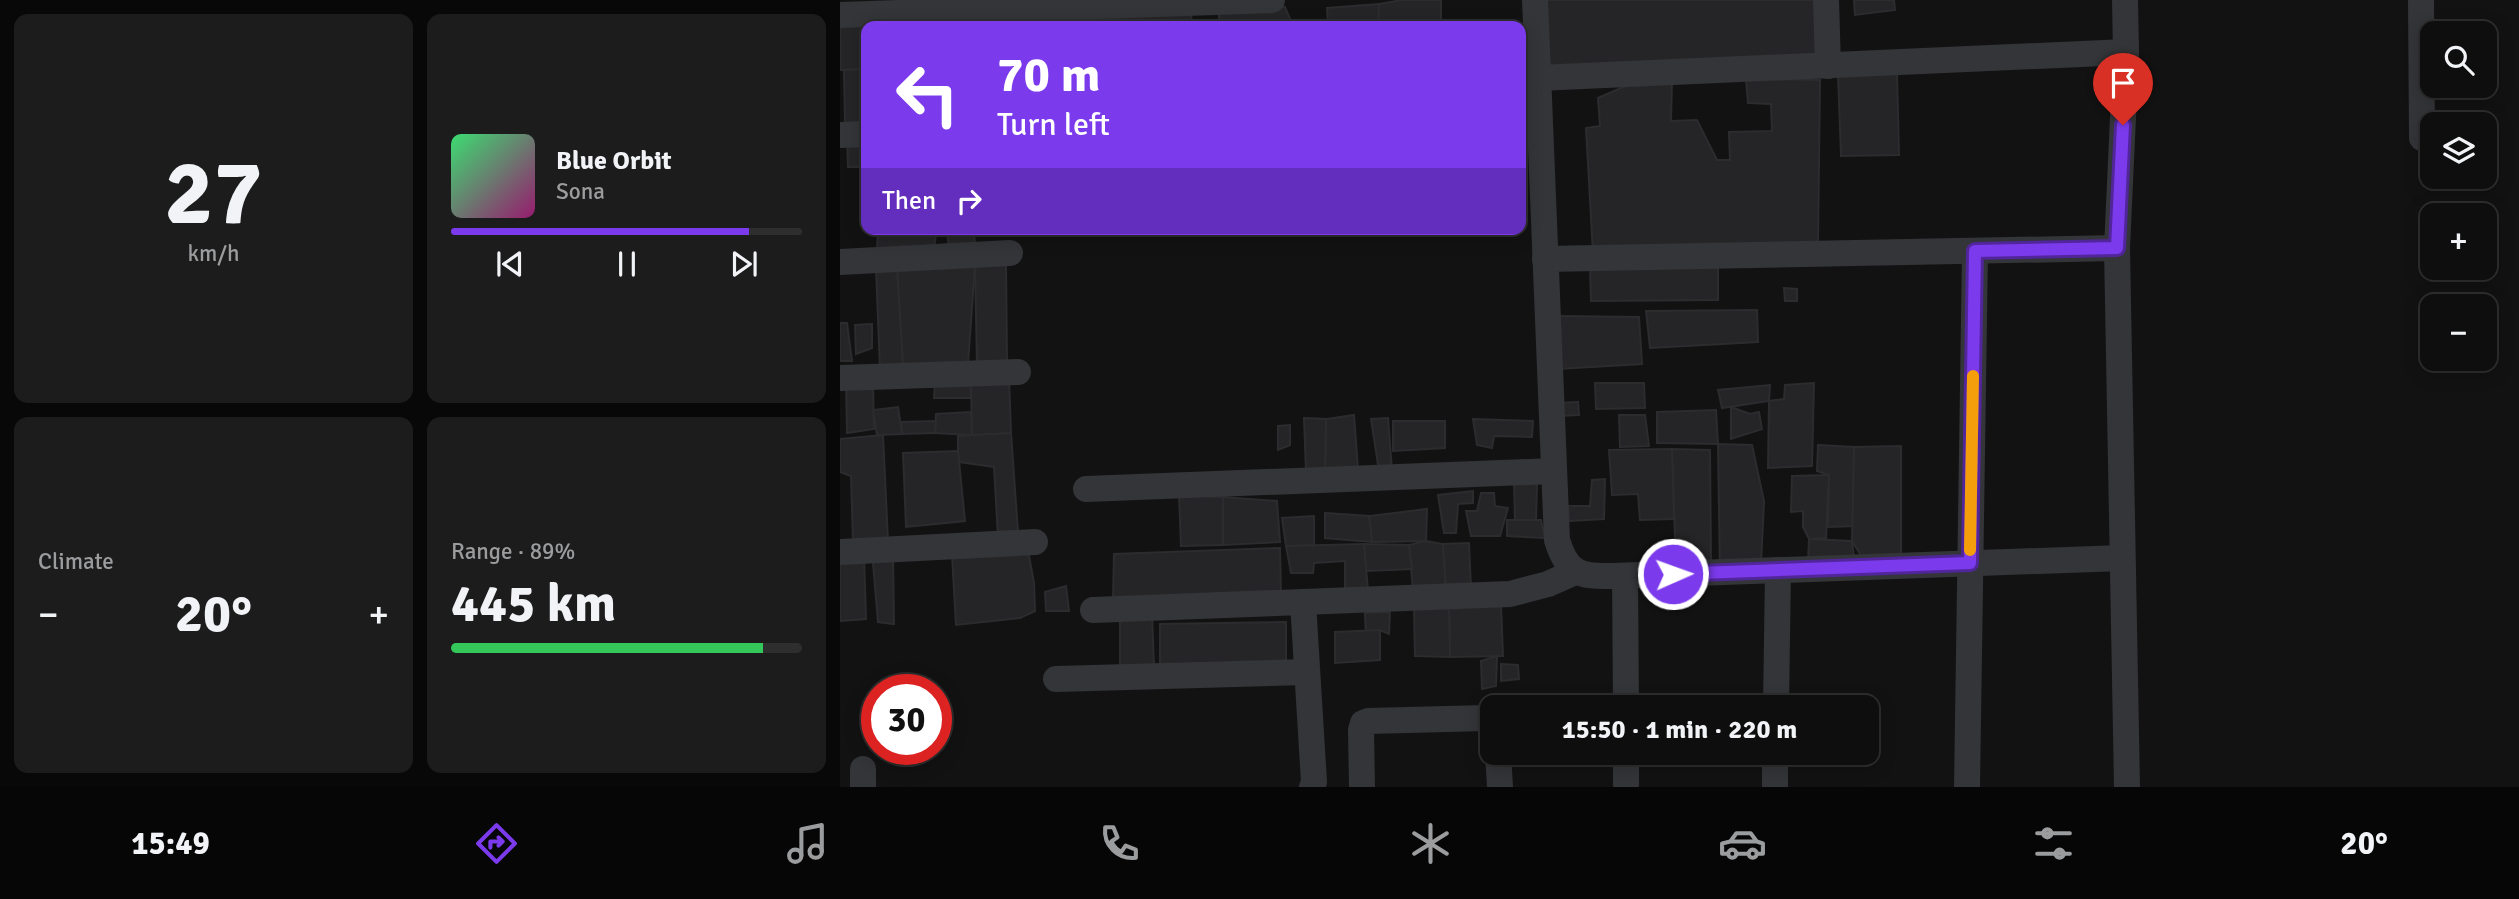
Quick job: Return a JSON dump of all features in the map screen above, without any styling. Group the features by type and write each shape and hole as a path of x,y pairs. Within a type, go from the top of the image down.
{"street":[{"path":"840,15 1272,0"},
{"path":"1535,0 1538,78 1530,115 1545,259 1556,540 1562,558 1575,572 1592,577 2122,558"},
{"path":"1826,0 1828,66"},
{"path":"2125,0 2126,52 2117,248 2127,787"},
{"path":"2421,0 2422,112"},
{"path":"1538,78 2126,52"},
{"path":"840,135 861,134"},
{"path":"1545,259 2117,248"},
{"path":"1967,787 1975,251"},
{"path":"840,262 1010,253"},
{"path":"840,378 1018,372"},
{"path":"1086,489 1554,471"},
{"path":"840,552 1035,542"},
{"path":"1776,695 1778,570"},
{"path":"1093,610 1510,594 1548,584 1575,572"},
{"path":"1625,576 1626,695"},
{"path":"1303,602 1314,782 1312,787"},
{"path":"1056,679 1307,672"},
{"path":"1362,787 1363,723 1480,719"},
{"path":"1499,765 1500,787"},
{"path":"1626,765 1626,783"},
{"path":"1774,787 1775,765"}],"building":[{"path":"1402,0 1441,0 1441,21 1378,21 1379,4"},
{"path":"1542,0 1814,0 1817,57 1538,70"},
{"path":"1854,0 1894,0 1895,10 1855,15"},
{"path":"1219,2 1285,7 1291,21 1219,21"},
{"path":"1379,4 1378,21 1328,21 1327,8"},
{"path":"1191,12 1192,21 931,21"},
{"path":"840,23 861,25 861,69 840,70"},
{"path":"861,69 861,123 845,123 844,70"},
{"path":"1897,72 1899,155 1841,156 1838,74"},
{"path":"1746,79 1820,80 1818,242 1593,253 1586,128 1600,126 1598,98 1635,82 1672,81 1671,121 1697,120 1717,160 1730,160 1729,132 1772,131 1771,104 1748,103"},
{"path":"861,136 861,167 848,167 847,138"},
{"path":"878,235 936,235 934,248 877,251"},
{"path":"948,235 974,235 975,246 949,249"},
{"path":"1006,262 1007,362 977,366 975,265"},
{"path":"975,265 968,364 903,367 897,267"},
{"path":"897,267 903,367 880,369 876,268"},
{"path":"1590,268 1718,268 1718,300 1591,301"},
{"path":"1784,288 1797,289 1797,301 1785,301"},
{"path":"1757,310 1758,342 1650,348 1646,311"},
{"path":"1560,316 1639,317 1642,364 1558,369"},
{"path":"840,323 847,323 852,361 840,361"},
{"path":"872,324 872,348 856,354 855,325"},
{"path":"846,378 873,383 874,429 847,433"},
{"path":"1009,378 1011,433 972,435 971,380"},
{"path":"971,380 971,398 934,398 935,381"},
{"path":"1595,383 1644,383 1645,408 1596,409"},
{"path":"1814,383 1812,466 1768,468 1769,401 1784,399 1785,385"},
{"path":"1770,385 1769,401 1722,408 1718,390"},
{"path":"1578,402 1579,415 1559,416 1559,403"},
{"path":"898,407 902,434 877,435 873,410"},
{"path":"1731,407 1750,414 1759,412 1762,429 1731,439"},
{"path":"1716,410 1718,444 1657,443 1657,412"},
{"path":"971,412 972,435 935,433 936,414"},
{"path":"1354,415 1358,469 1325,472 1326,419"},
{"path":"1619,415 1645,415 1649,446 1620,447"},
{"path":"1304,418 1326,419 1325,472 1306,471"},
{"path":"1388,418 1392,470 1379,471 1371,419"},
{"path":"1473,419 1533,421 1532,437 1494,436 1492,448 1477,445"},
{"path":"936,421 935,433 902,434 901,422"},
{"path":"1393,421 1445,421 1445,448 1393,451"},
{"path":"1290,425 1290,445 1278,450 1278,426"},
{"path":"1011,433 1018,532 998,537 994,467 958,462 958,436"},
{"path":"883,435 888,541 853,542 851,476 840,472 840,439"},
{"path":"1718,444 1752,445 1764,501 1761,564 1720,573"},
{"path":"1818,445 1854,447 1857,526 1828,527 1829,475 1817,471"},
{"path":"1901,446 1901,557 1862,557 1852,541 1854,447"},
{"path":"1672,449 1674,519 1640,520 1638,494 1612,495 1609,450"},
{"path":"1672,449 1710,450 1711,563 1676,567"},
{"path":"958,451 965,521 906,527 903,453"},
{"path":"1829,475 1826,538 1809,539 1803,527 1803,511 1791,512 1792,476"},
{"path":"1605,479 1604,519 1569,521 1568,506 1590,506 1592,480"},
{"path":"1537,482 1536,520 1515,520 1514,483"},
{"path":"1473,491 1473,503 1458,504 1456,533 1444,533 1438,495"},
{"path":"1481,493 1494,493 1495,506 1508,508 1500,536 1471,536 1466,511 1477,511"},
{"path":"1179,495 1223,497 1223,545 1181,546"},
{"path":"1223,497 1277,501 1280,542 1223,545"},
{"path":"1427,509 1426,541 1372,542 1369,516"},
{"path":"1325,513 1369,516 1372,542 1325,538"},
{"path":"1314,516 1314,545 1286,546 1282,518"},
{"path":"1507,520 1541,520 1545,538 1507,536"},
{"path":"1809,539 1852,541 1854,558 1808,562"},
{"path":"1426,541 1443,544 1446,589 1413,590 1409,545"},
{"path":"1469,543 1471,588 1446,589 1443,544"},
{"path":"1364,544 1409,545 1412,569 1366,571"},
{"path":"1364,544 1368,591 1345,600 1345,561 1314,563 1313,573 1291,573 1286,546"},
{"path":"1280,548 1281,595 1113,598 1114,554"},
{"path":"1028,550 1034,583 1035,611 1020,618 956,625 952,555"},
{"path":"872,551 893,556 894,624 878,622"},
{"path":"864,557 866,619 840,621 840,559"},
{"path":"1066,586 1069,611 1046,611 1045,592"},
{"path":"1501,604 1503,656 1450,657 1449,607"},
{"path":"1449,607 1450,657 1415,656 1414,610"},
{"path":"1390,612 1389,634 1380,630 1366,639 1365,613"},
{"path":"1152,614 1154,667 1120,672 1120,617"},
{"path":"1286,622 1286,665 1160,669 1160,624"},
{"path":"1380,630 1380,660 1335,663 1335,632"},
{"path":"1497,656 1496,686 1482,689 1481,661"},
{"path":"1501,664 1518,665 1519,679 1501,681"}],"slow traffic":[{"path":"1970,550 1973,376"}],"route":[{"path":"1673,574 1970,563 1975,251 2117,248 2123,125"}]}
